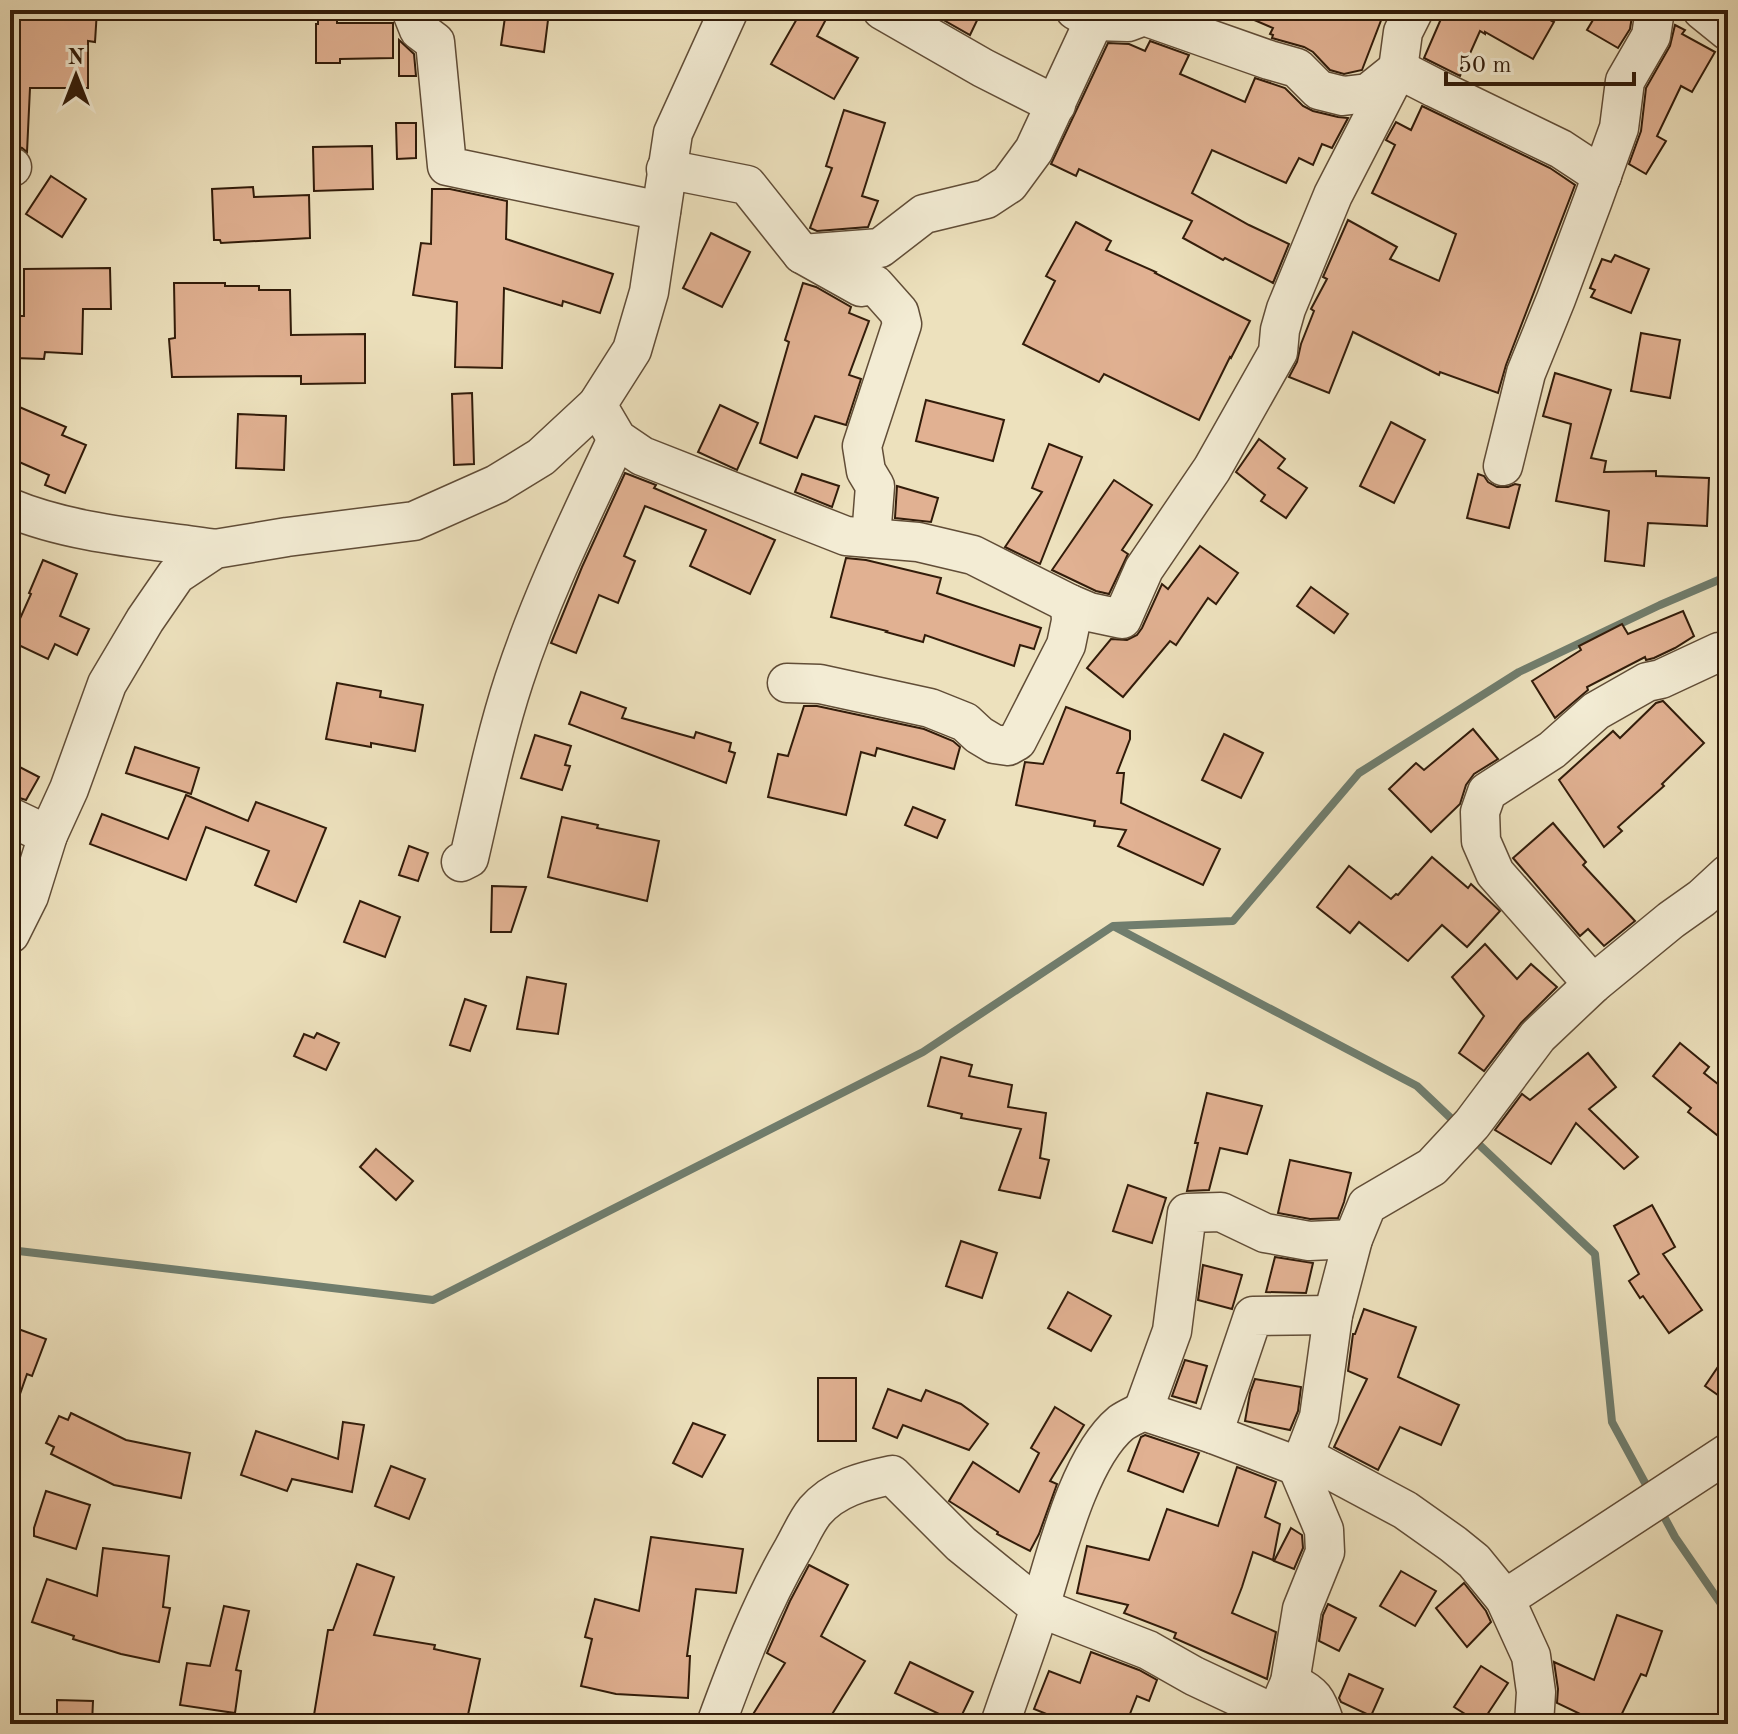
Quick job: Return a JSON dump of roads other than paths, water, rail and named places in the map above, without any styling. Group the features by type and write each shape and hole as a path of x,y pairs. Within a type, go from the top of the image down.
{"street":[{"path":"411,10 419,30 435,42 447,166 661,211"},
{"path":"10,508 86,530 215,549 414,521 497,484 541,457 597,405 632,350 649,292 673,133 729,10"},
{"path":"882,10 983,68 1056,105"},
{"path":"597,405 617,439 642,456 846,536 918,542 973,555 1070,604 1089,612 1122,619 1144,569 1212,469 1278,352 1286,309 1333,195 1398,69 1403,32 1414,10"},
{"path":"1503,466 1526,373 1602,176 1619,128 1625,81 1651,36 1655,10"},
{"path":"1702,10 1728,31"},
{"path":"802,254 880,248 924,214 986,199 1009,184 1034,150 1056,105 1109,16 1144,16 1297,68 1319,90 1343,96 1368,93 1398,69"},
{"path":"1398,69 1561,149 1602,176"},
{"path":"666,169 747,185 802,254 861,287 875,285 899,312 902,324 862,446 866,471 875,486 871,538"},
{"path":"461,862 469,858 487,779 519,666 546,593 617,439"},
{"path":"10,934 29,896 48,835 69,789 107,684 176,575 215,549"},
{"path":"787,683 820,684 930,708 965,722 994,744 1008,746 1017,741 1066,645 1071,621 1070,604"},
{"path":"1593,984 1495,873 1481,841 1480,812 1487,792 1552,750 1596,711 1647,682 1661,679 1719,652"},
{"path":"10,817 48,835"},
{"path":"1283,1711 1302,1609 1325,1552 1324,1530 1300,1461 1319,1417 1333,1315 1353,1239 1367,1205 1432,1167 1472,1124 1538,1036 1593,984 1728,874"},
{"path":"1000,1724 1040,1608 1057,1547 1085,1475 1106,1440 1123,1422 1143,1411 1172,1331 1187,1213 1221,1212 1265,1233 1309,1241 1353,1239"},
{"path":"1213,1434 1253,1316 1333,1315"},
{"path":"1143,1411 1300,1461 1405,1510 1453,1544 1474,1561 1505,1599 1531,1656 1536,1692 1534,1724"},
{"path":"1505,1599 1728,1453"},
{"path":"716,1724 747,1640 783,1567 815,1512 841,1491 857,1483 892,1475 961,1544 1040,1608 1148,1650 1194,1676 1283,1711"},
{"path":"1283,1711 1303,1689 1318,1704 1325,1724"}],"waterway":[{"path":"10,1250 433,1300 923,1052 1113,926 1233,921 1359,773 1519,672 1728,576"},
{"path":"1115,927 1417,1086 1458,1125"},
{"path":"1471,1137 1595,1254 1612,1422 1650,1492"},
{"path":"1661,1511 1675,1537 1728,1614"}]}
